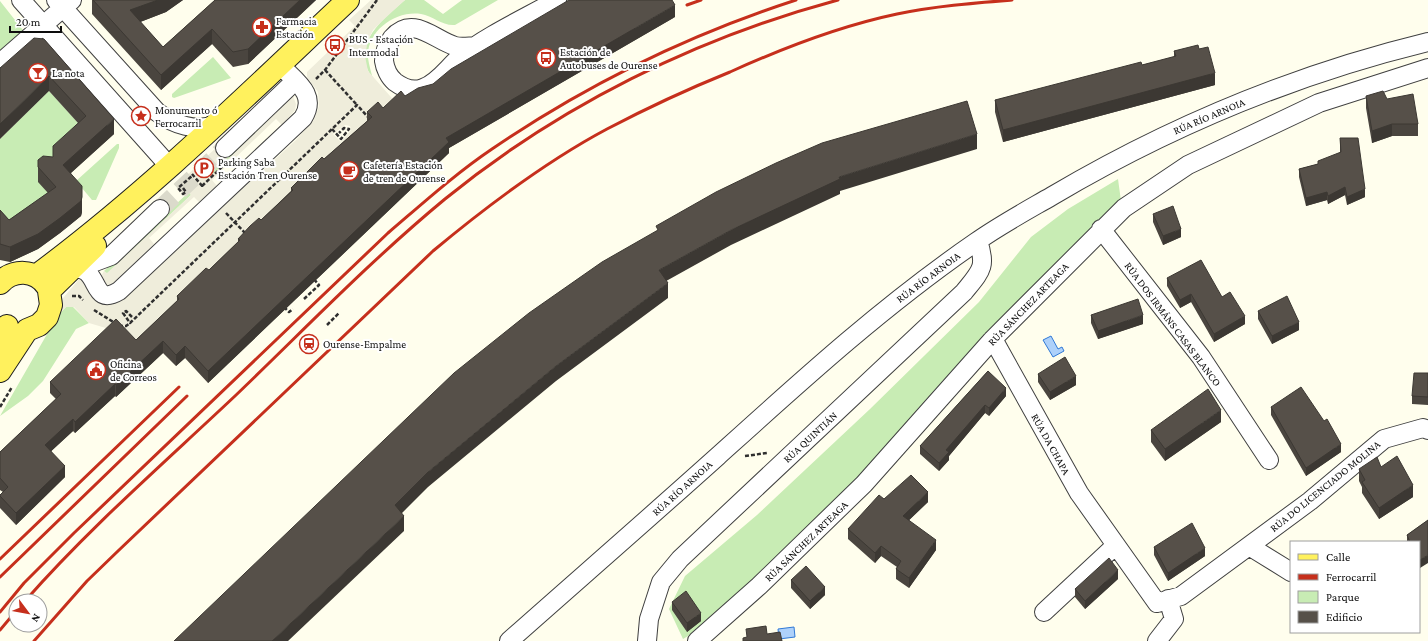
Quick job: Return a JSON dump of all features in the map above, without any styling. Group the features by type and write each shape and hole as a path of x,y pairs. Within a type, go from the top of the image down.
{"main road":[{"path":"43,283 68,252 170,167 348,0"},
{"path":"43,283 75,268 170,167"},
{"path":"0,283 5,278 15,273 29,273 43,283 51,305 47,317 39,325 11,326"},
{"path":"0,361 8,344 11,326"},
{"path":"0,371 11,326"}],"street":[{"path":"21,0 170,167"},
{"path":"476,46 457,47 423,29 413,28 404,30 395,35 385,52 384,61 390,76 401,86 411,90 421,89 431,85 460,57 476,46 557,0"},
{"path":"0,63 43,25 63,3 157,112 165,118 192,128 207,128 216,124"},
{"name":"RÚA RÍO ARNOIA","path":"509,641 825,359 883,311 978,241 1099,168 1189,124 1271,91 1339,67 1428,42"},
{"path":"75,268 89,272 94,283 102,292 110,295 119,291 303,118 308,108 308,98 304,91 303,82 280,65"},
{"name":"RÚA SÁNCHEZ ARTEAGA","path":"697,641 759,586 864,484 993,339 1101,229 1124,208 1188,166 1319,103 1428,68"},
{"path":"225,148 303,82"},
{"path":"75,268 110,256 160,209"},
{"name":"RÚA DOS IRMÁNS CASAS BLANCO","path":"1101,229 1202,358 1269,460"},
{"name":"RÚA QUINTIÁN","path":"647,641 649,618 661,582 670,571 680,559 964,292 975,279 983,264 983,257 978,241"},
{"name":"RÚA DA CHAPA","path":"993,339 1079,493 1116,545 1162,601 1174,619 1157,641"},
{"name":"RÚA DO LICENCIADO MOLINA","path":"1162,601 1181,596 1310,501 1384,439 1422,428 1428,430"},
{"path":"1044,612 1116,545"},
{"path":"1249,546 1290,571"}],"path":[{"path":"303,82 325,70 377,0"},
{"path":"325,70 371,120"},
{"path":"132,317 126,311 123,313 130,323 357,105"},
{"path":"332,129 341,139 348,129 344,128 339,133"},
{"path":"190,172 205,190"},
{"path":"183,188 186,192 184,194 178,188 192,176"},
{"path":"224,211 250,238"},
{"path":"304,299 319,285 308,273"},
{"path":"278,301 289,312 293,308"},
{"path":"327,325 339,313"}],"green space":[{"path":"405,0 424,0 443,14 462,0 498,0 455,25 446,24 421,14 402,15 384,24 372,39 369,48 369,66 373,79 367,67 365,55 371,34 387,16"},
{"path":"0,1 26,34 0,56"},
{"path":"213,57 231,78 174,98 172,97 172,94"},
{"path":"49,91 80,125 56,202 0,225 0,139"},
{"path":"290,93 293,96 213,174 210,171"},
{"path":"117,144 119,144 119,148 96,200 92,200 76,181"},
{"path":"1118,179 1121,201 830,511 710,623 683,639 669,609 685,576 757,515 870,409 979,302 1031,237 1068,209"},
{"path":"189,192 191,195 107,274 104,271"},
{"path":"72,306 89,323 76,329 43,381 28,396 0,416 58,315 66,307"}],"shaded area":[{"path":"371,0 405,0 373,30 368,40 365,56 368,71 398,105 136,352 116,331 89,323 74,307 66,307 58,315 52,311 81,277 89,292 97,301 109,304 121,300 296,140 314,120 319,106 318,92 307,77 307,72 355,26 349,20","holes":["345,125 350,126 351,130 341,142 333,134"]},
{"path":"293,96 296,104 295,110 282,125 276,119 212,180 217,186 199,202 194,197 149,238 154,244 113,283 107,285 104,283 101,276 104,271 107,273 191,195 180,182 220,144 228,153 210,170 213,174"}],"water":[{"path":"1051,336 1058,349 1062,347 1064,351 1053,357 1043,340"},
{"path":"794,627 795,637 779,639 778,629"}],"building":[{"path":"93,0 158,0 130,10 163,47 215,0 300,0 248,49 233,52 212,29 161,75"},
{"path":"569,0 672,0 675,5 446,138 449,142 208,371 185,346 176,355 163,341 75,422 73,419 45,445 65,466 16,513 0,496 8,487 0,478 0,452 61,394 50,382 116,319 136,340 179,299 177,296 206,268 209,270 240,240 238,239 250,226 259,218 261,220 293,190 291,188 322,157 324,159 372,117 367,112 378,102 383,108 401,91 405,96 418,88 433,84 451,69"},
{"path":"34,38 44,39 114,119 63,165 82,186 81,201 38,234 10,247 0,244 0,210 9,220 56,187 38,167 38,160 43,156 53,157 53,146 86,116 49,76 0,124 0,68"},
{"path":"1198,45 1199,49 1208,47 1215,73 1003,130 995,100 1141,62 1142,65 1176,56 1174,51"},
{"path":"1383,91 1387,99 1413,94 1418,124 1392,124 1372,131 1366,96"},
{"path":"967,101 977,134 839,177 840,179 731,230 659,270 668,283 556,366 428,472 395,505 404,516 272,641 174,641 454,373 529,313 602,262 658,230 656,226 716,192 776,163 822,143"},
{"path":"1340,138 1358,138 1365,189 1347,197 1345,187 1328,196 1327,192 1306,198 1299,169 1318,164 1318,161 1341,152"},
{"path":"1173,206 1181,229 1163,236 1153,214"},
{"path":"1201,260 1222,297 1230,292 1245,316 1214,334 1191,294 1180,300 1167,278"},
{"path":"1287,296 1299,322 1272,336 1258,311"},
{"path":"1138,299 1143,315 1098,331 1091,315"},
{"path":"1065,357 1076,376 1050,392 1038,374"},
{"path":"988,371 1006,388 989,408 985,405 946,450 949,452 939,463 920,446"},
{"path":"1414,373 1428,373 1428,397 1412,396"},
{"path":"1301,387 1324,421 1327,419 1341,444 1306,468 1271,407"},
{"path":"1208,389 1221,410 1165,449 1151,430"},
{"path":"1397,456 1413,485 1379,508 1362,482 1365,480 1359,469 1377,457 1381,467"},
{"path":"911,475 928,492 903,516 936,540 909,578 896,569 901,561 881,546 875,553 848,529 879,495 884,499"},
{"path":"1428,520 1428,555 1420,560 1420,541 1410,541 1407,535"},
{"path":"1192,523 1205,548 1168,573 1154,547"},
{"path":"1109,558 1118,570 1085,601 1075,589"},
{"path":"806,566 825,587 810,601 791,580"},
{"path":"686,591 701,613 687,623 672,602"},
{"path":"766,626 767,634 780,632 782,641 743,641 743,638 747,637 746,629"}],"tunnel":[{"path":"160,209 225,148"}],"railway":[{"path":"687,5 701,0"},
{"path":"0,612 24,583 74,533 388,233 465,169 492,149 528,126 601,83 716,29 796,0"},
{"path":"32,593 101,522 235,396 364,271 445,199 489,165 582,105 681,55 733,34 838,0"},
{"path":"34,641 87,581 433,251 495,201 539,170 584,142 652,106 750,63 812,38 854,25 911,11 954,5 1012,0"},
{"path":"0,559 179,387"},
{"path":"0,577 187,396"},
{"path":"0,630 8,620"}],"place":[{"name":"Farmacia Estación","path":"262,27"},
{"name":"BUS - Estación Intermodal","path":"335,45"},
{"name":"Estación de Autobuses de Ourense","path":"546,58"},
{"name":"La nota","path":"38,73"},
{"name":"Monumento ó Ferrocarril","path":"141,116"},
{"name":"Parking Saba Estación Tren Ourense","path":"204,168"},
{"name":"Cafetería Estación de tren de Ourense","path":"349,171"},
{"name":"Ourense-Empalme","path":"309,344"},
{"name":"Oficina de Correos","path":"96,370"}]}
